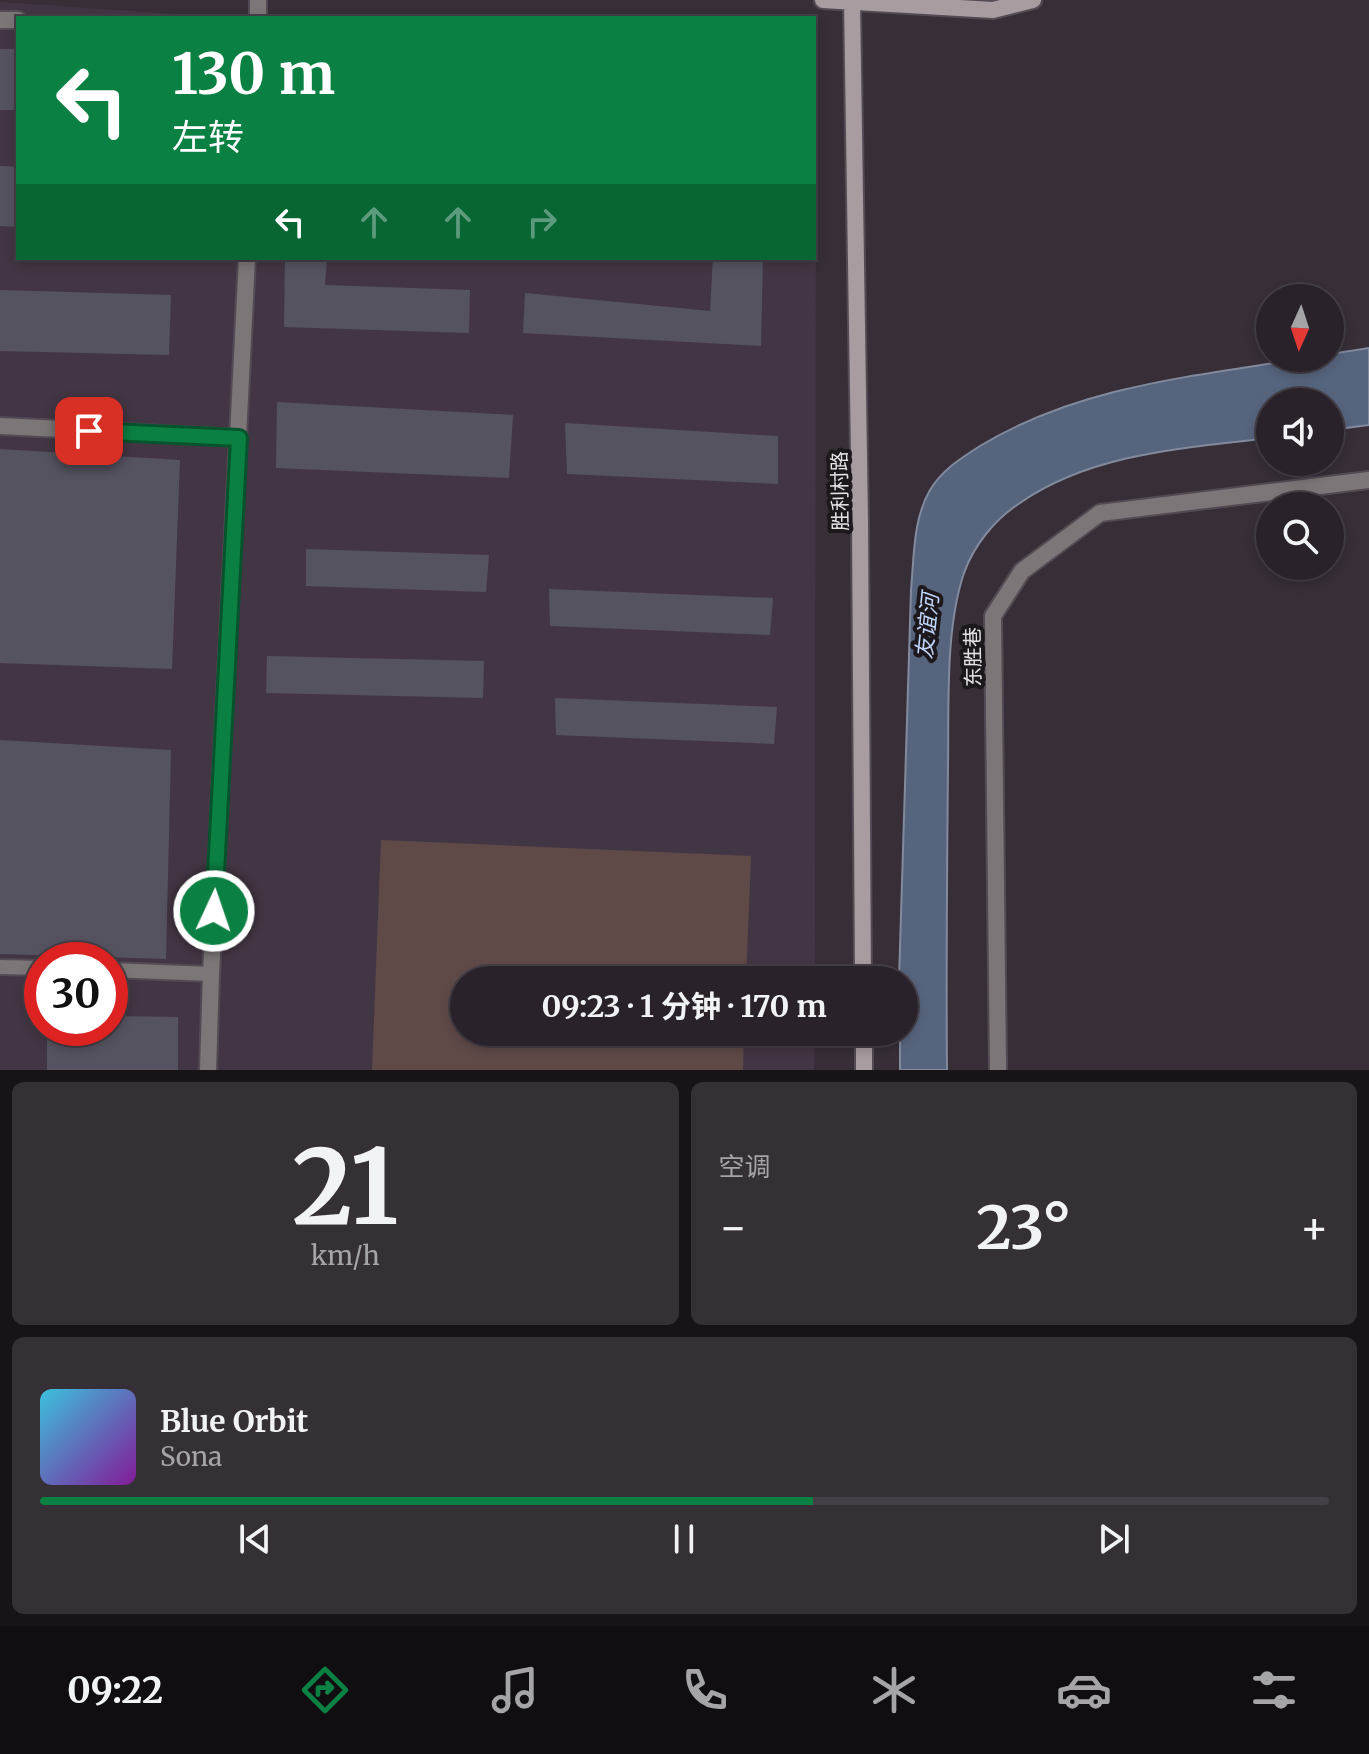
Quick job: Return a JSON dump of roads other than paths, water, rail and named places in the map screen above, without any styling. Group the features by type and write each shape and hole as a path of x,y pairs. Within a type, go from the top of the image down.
{"street":[{"path":"823,0 993,10 1033,0"},
{"name":"胜利村路","path":"852,2 861,538 863,966"},
{"path":"208,1070 247,260"},
{"path":"0,426 239,438"},
{"name":"东胜巷","path":"998,1070 993,616 1022,571 1100,513 1369,480"},
{"path":"864,1046 864,1070"}],"lane":[{"path":"0,967 24,968"},
{"path":"128,971 211,974"}],"water":[{"name":"友谊河","path":"1369,348 1369,425 1344,428 1344,388 1256,388 1256,440 1140,456 1077,473 1048,486 1011,509 980,543 968,563 958,595 949,668 947,1070 900,1070 900,1046 918,1046 918,966 899,966 911,590 917,526 930,490 946,470 980,446 1057,409 1138,386 1256,366 1256,372 1344,372 1344,352"}]}
